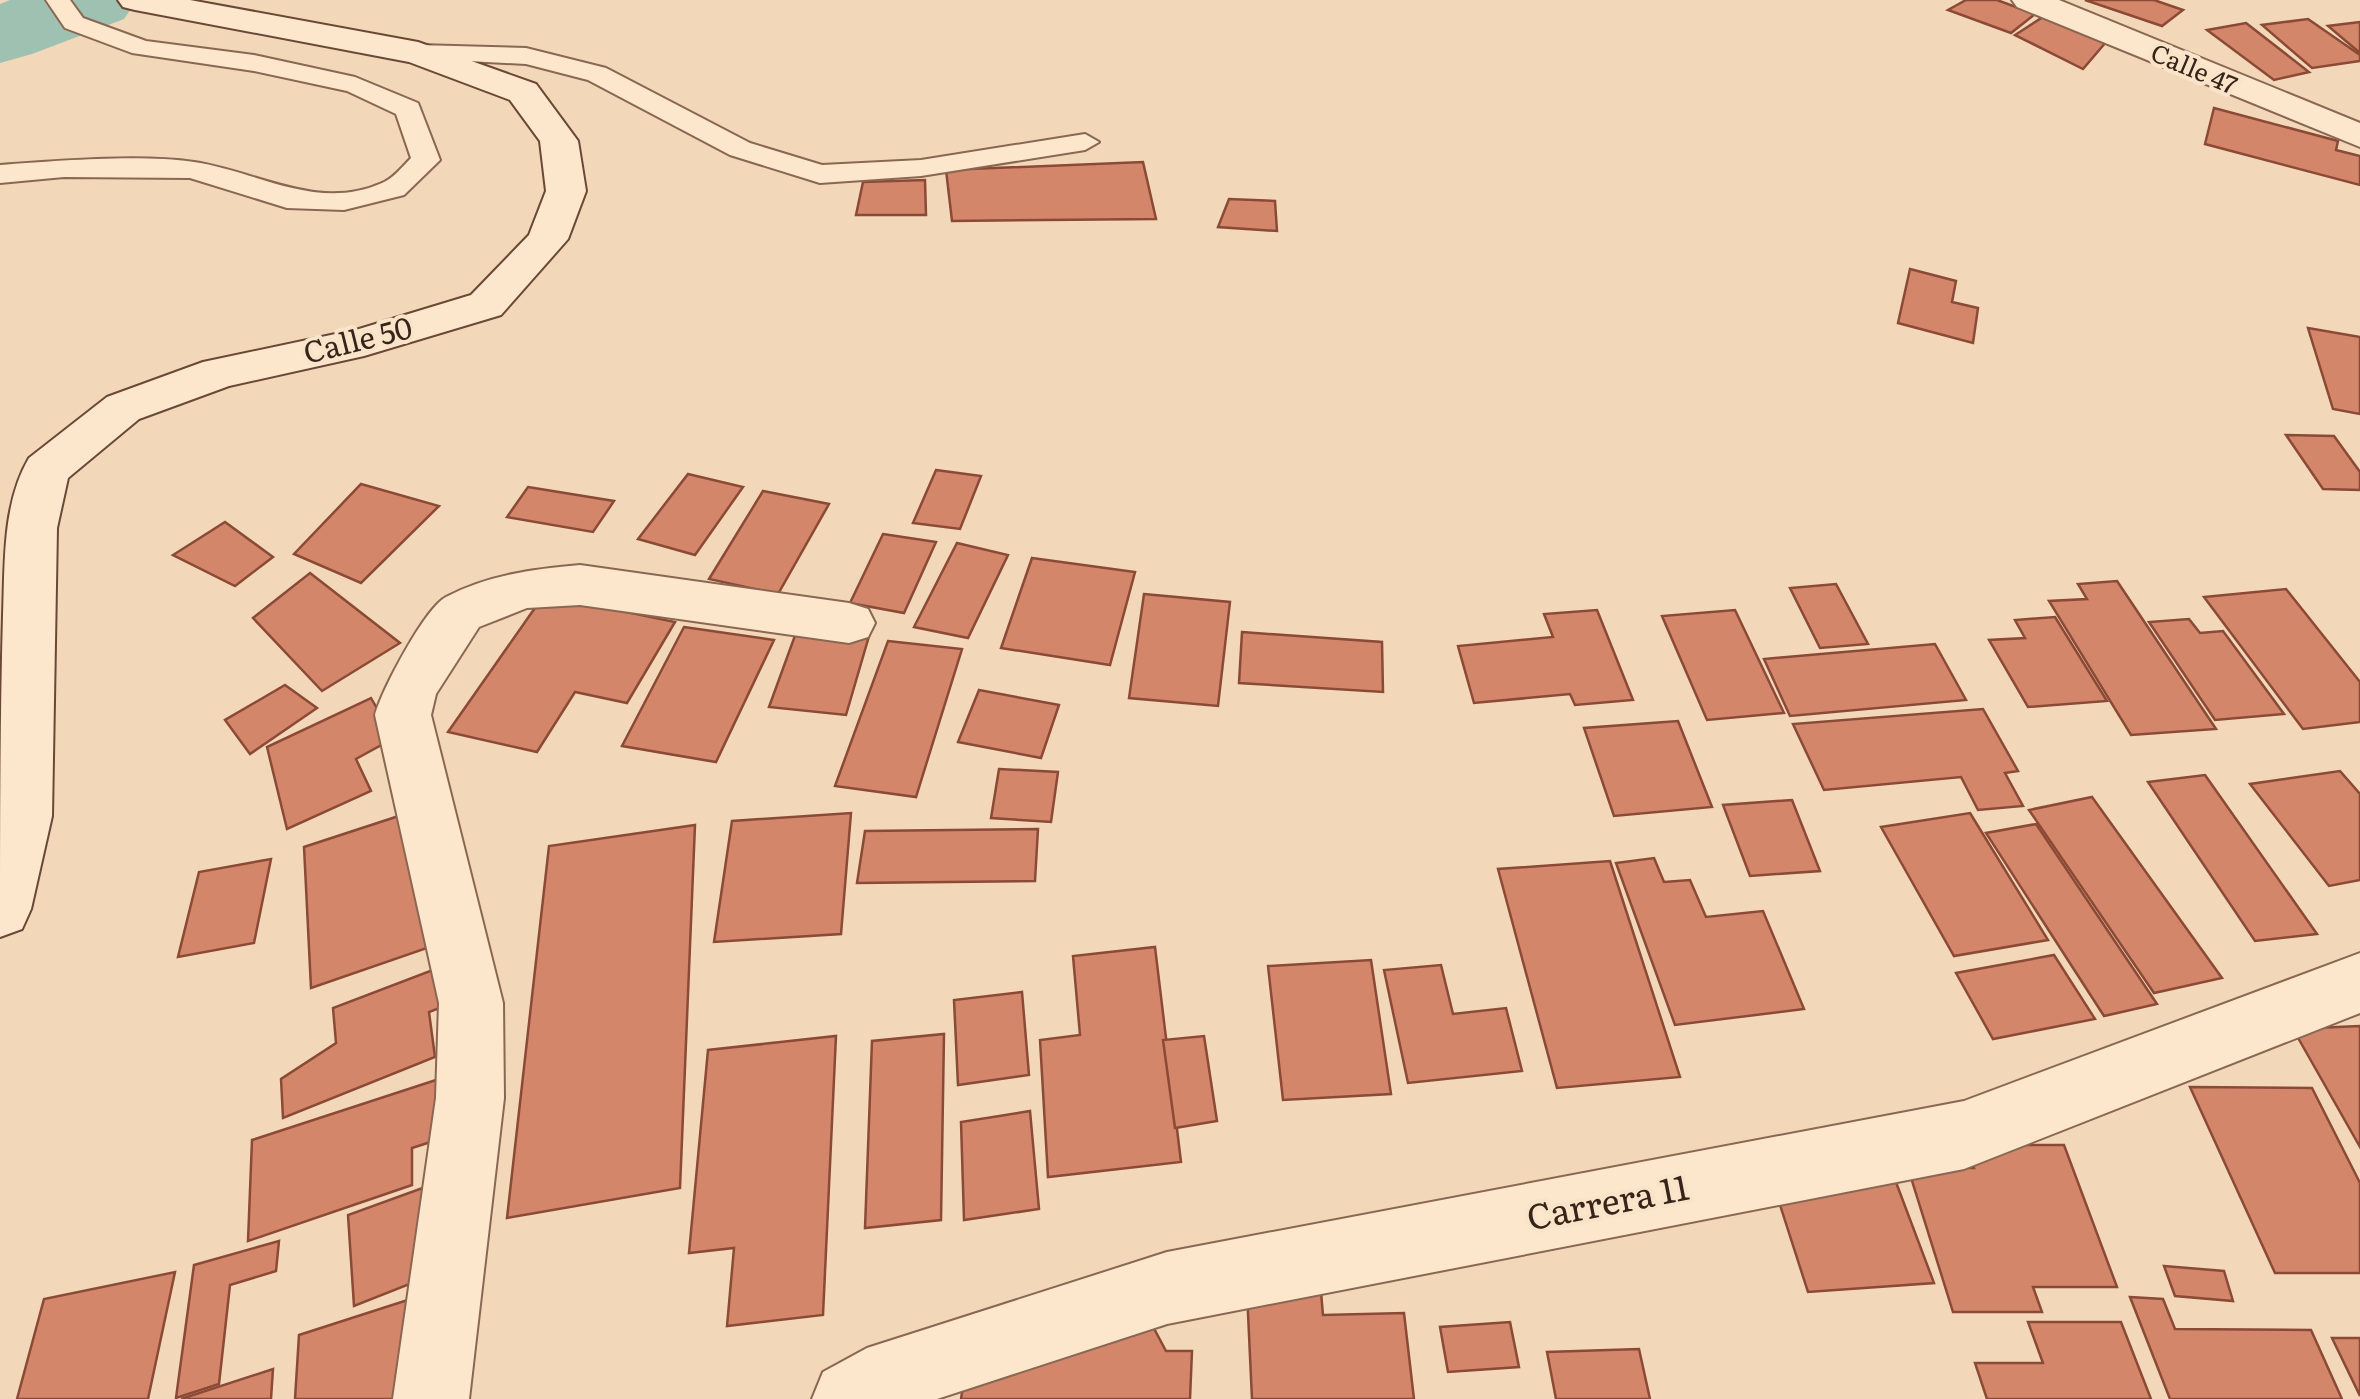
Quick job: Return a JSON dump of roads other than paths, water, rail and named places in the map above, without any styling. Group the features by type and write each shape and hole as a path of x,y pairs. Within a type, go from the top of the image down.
{"street":[{"name":"Calle 50","path":"0,909 23,816 32,528 46,470 122,408 219,374 364,342 486,305 548,239 566,191 560,141 523,92 418,52 135,0"},
{"name":"Calle 47","path":"2029,0 2360,136"},
{"path":"432,1399 470,1098 471,1003 403,716 410,690 460,613 524,589 580,585 849,623"},
{"name":"Carrera 11","path":"850,1399 894,1375 1166,1288 1964,1135 2360,983"}],"lane":[{"path":"0,174 64,169 192,170 286,199 344,202 394,189 426,160 420,133 408,109 356,85 254,63 141,48 74,23 58,0"},
{"path":"418,52 526,56 597,74 740,149 820,174 921,168 1085,142"}],"waterway":[{"path":"0,35 93,0"}]}
